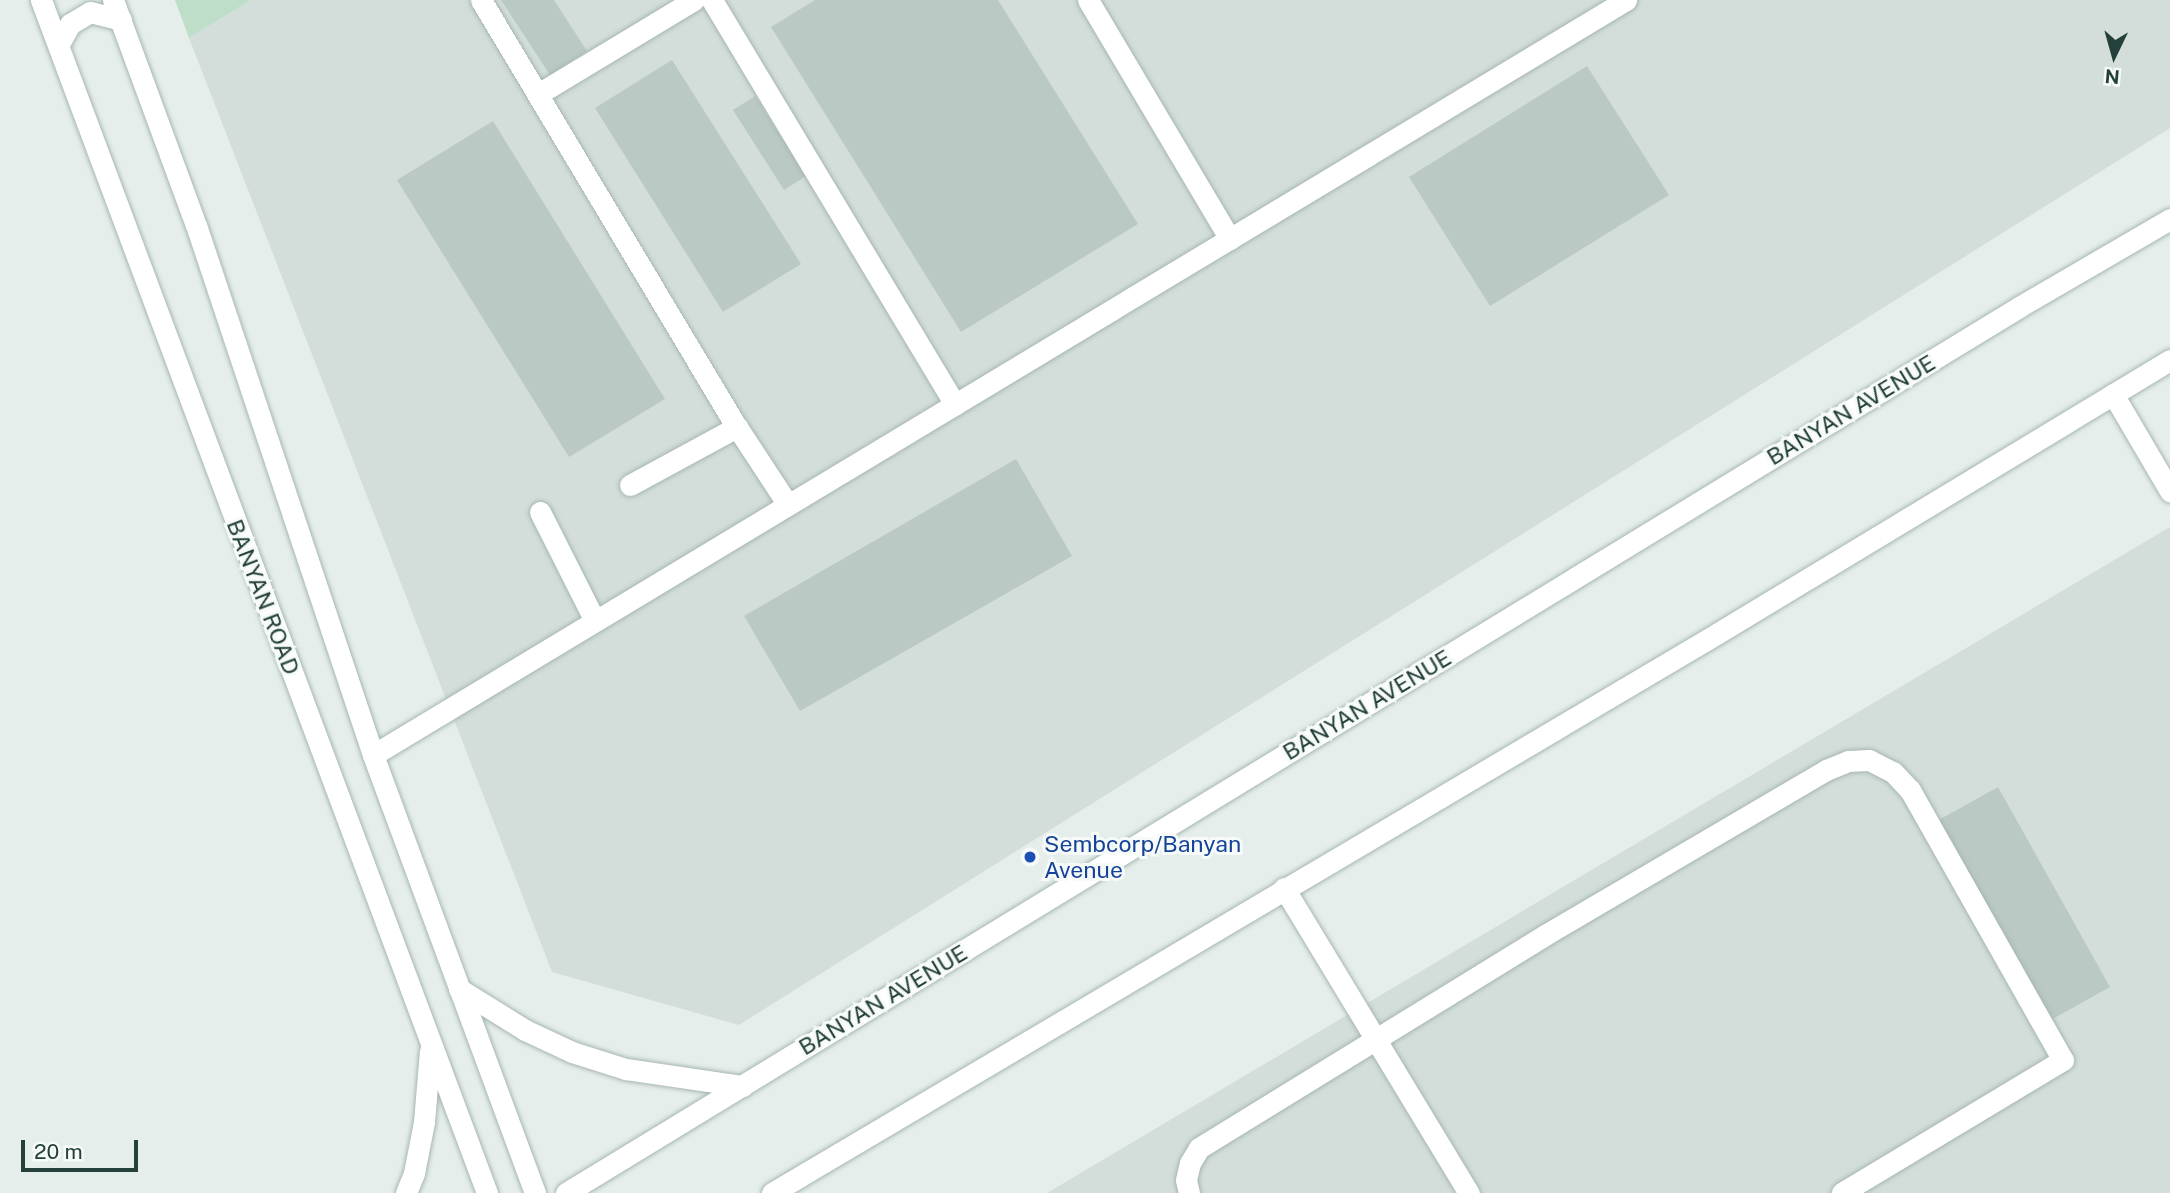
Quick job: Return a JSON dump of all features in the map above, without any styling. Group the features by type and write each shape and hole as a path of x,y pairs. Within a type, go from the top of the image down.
{"street":[{"name":"BANYAN ROAD","path":"41,0 486,1193"},
{"path":"113,0 196,225 373,755 535,1193"},
{"path":"481,0 737,427 788,505"},
{"path":"538,94 694,0"},
{"path":"712,0 955,405"},
{"path":"1088,0 1230,239"},
{"path":"373,755 1626,0"},
{"path":"59,44 70,24 90,12 121,20"},
{"name":"BANYAN AVENUE","path":"566,1193 2019,307 2170,219"},
{"path":"772,1193 1718,633 2170,360"},
{"path":"2113,394 2170,491"},
{"path":"630,485 737,427"},
{"path":"540,512 595,621"},
{"path":"1189,1193 1186,1180 1190,1163 1199,1148 1374,1039 1826,770 1848,761 1869,760 1893,772 1910,790 2063,1060 1842,1193"},
{"path":"1284,888 1469,1193"},
{"path":"459,989 525,1030 572,1052 626,1069 743,1086"},
{"path":"405,1193 414,1173 424,1122 430,1044"}],"shaded area":[{"path":"251,0 2170,0 2170,128 739,1025 552,972 189,38"},
{"path":"2170,527 2170,1193 1047,1193"}],"green space":[{"path":"175,0 251,0 189,38"}],"building":[{"path":"501,0 554,0 587,51 550,75"},
{"path":"815,0 998,0 1138,224 961,332 771,27"},
{"path":"672,60 801,264 723,312 595,108"},
{"path":"1587,66 1669,195 1490,306 1409,177"},
{"path":"755,96 806,176 784,190 733,110"},
{"path":"493,121 665,399 569,457 397,180"},
{"path":"1016,459 1072,556 800,711 744,616"},
{"path":"1998,787 2110,987 2047,1022 1935,822"}],"place":[{"name":"Sembcorp/Banyan Avenue","path":"1030,857"}]}
